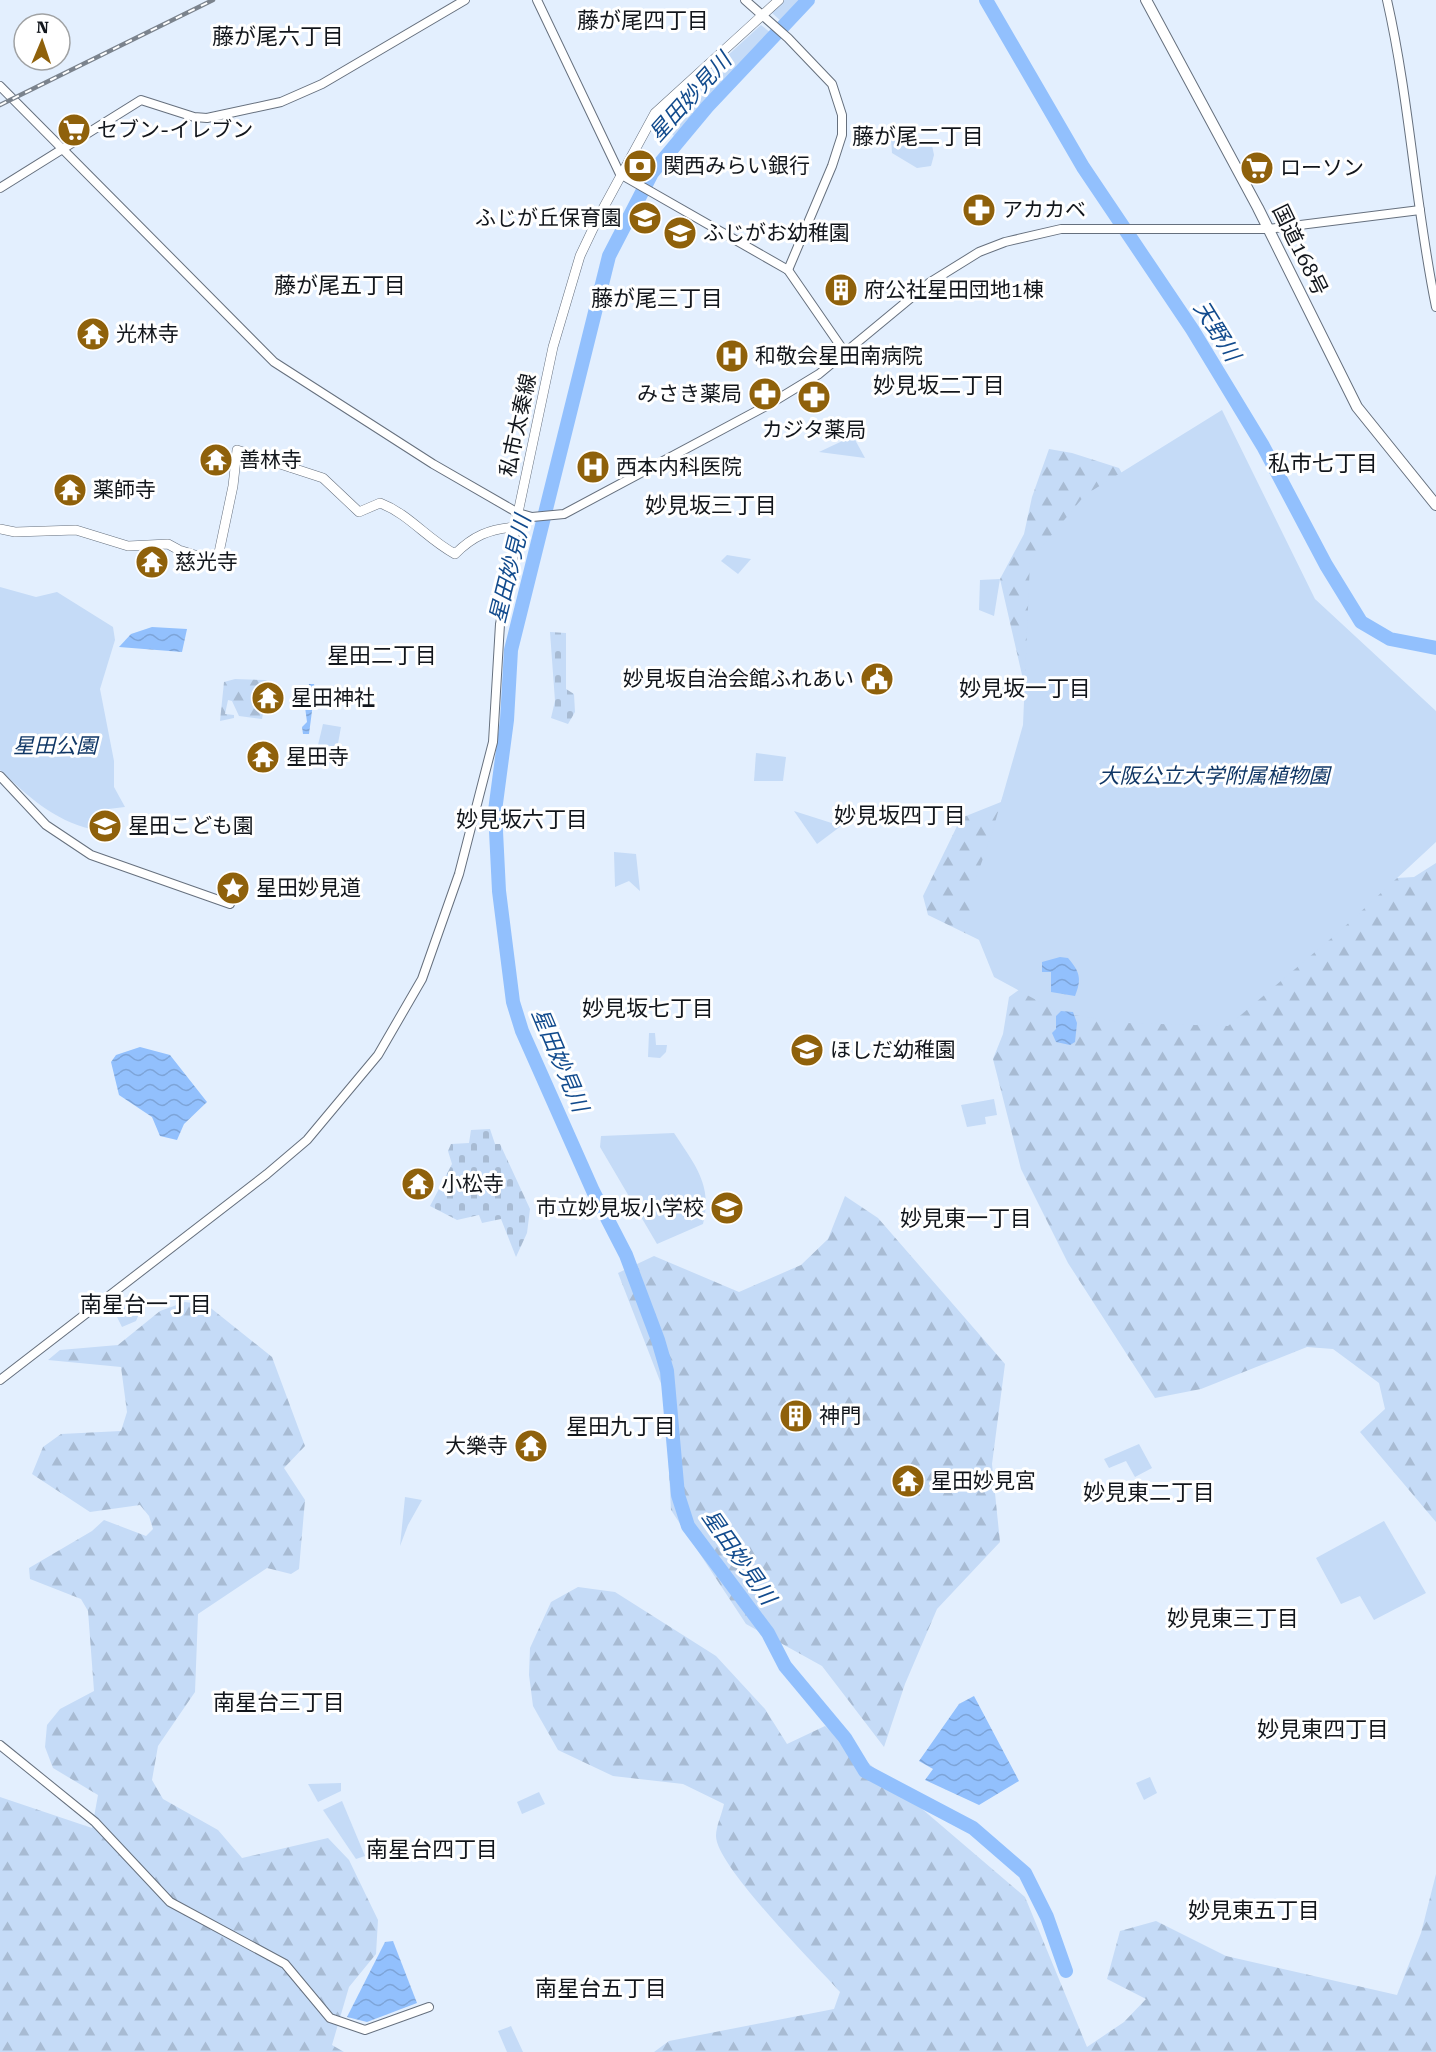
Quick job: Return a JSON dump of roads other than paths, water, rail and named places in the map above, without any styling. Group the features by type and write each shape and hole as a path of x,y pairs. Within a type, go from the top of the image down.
{"highway":[{"name":"国道168号","path":"1146,0 1268,229 1357,407 1436,505"}],"main road":[{"name":"私市太秦線","path":"515,527 553,347 580,256 620,174 655,113 779,0"},
{"path":"0,529 15,532 76,530 128,546 168,544 179,550 217,562 237,450 323,478 359,512 380,503 394,508 412,520 432,541 455,554 470,539 493,529 515,527"}],"street":[{"path":"0,188 141,100 194,117 207,118 282,102 325,82 465,0"},
{"path":"537,0 620,174 788,270 846,354"},
{"path":"745,0 779,30 832,84 842,115 842,135 788,270"},
{"path":"1387,0 1397,44 1436,307"},
{"path":"0,86 274,362 433,464 518,513 532,517 564,514 575,509 768,405 846,354 929,284 979,252 1035,234 1097,227 1268,229 1420,210"},
{"path":"0,1380 267,1174 307,1140 378,1055 422,979 450,902 485,775 493,742 500,624 513,564 515,527"},
{"path":"0,776 46,825 91,855 230,904"},
{"path":"0,1745 95,1822 170,1902 285,1964 330,2018 365,2030 429,2007"}],"water":[{"path":"152,627 187,629 182,652 119,647 131,634"},
{"path":"309,684 314,684 315,688 309,734 303,734 302,727 307,722 305,707"},
{"path":"1060,957 1068,958 1079,976 1075,996 1051,992 1051,972 1042,972 1042,962"},
{"path":"1061,1011 1073,1012 1077,1023 1075,1042 1070,1045 1056,1042 1052,1033 1056,1029 1056,1016"},
{"path":"140,1047 170,1055 207,1102 184,1124 177,1140 160,1136 152,1117 119,1095 111,1062 116,1055"},
{"path":"974,1696 1019,1781 979,1805 925,1780 933,1769 919,1761 959,1704"},
{"path":"393,1941 417,2003 367,2022 347,2017 385,1942"}],"waterway":[{"name":"星田妙見川","path":"808,0 707,107 652,173 609,256 511,650 507,720 495,811 499,891 513,1002 522,1031 593,1191 626,1255 658,1340 667,1371 678,1495 688,1526 768,1633 785,1666 845,1738 865,1771 973,1828 1025,1873 1047,1917 1066,1971"},
{"name":"天野川","path":"986,0 1083,167 1192,329 1263,446 1326,565 1361,622 1390,639 1436,648"}],"railway":[{"path":"0,105 213,0"}],"place":[{"name":"セブン-イレブン","path":"74,130"},
{"name":"関西みらい銀行","path":"640,166"},
{"name":"ローソン","path":"1257,168"},
{"name":"アカカベ","path":"979,210"},
{"name":"ふじが丘保育園","path":"645,218"},
{"name":"ふじがお幼稚園","path":"680,233"},
{"name":"府公社星田団地1棟","path":"841,290"},
{"name":"光林寺","path":"93,334"},
{"name":"和敬会星田南病院","path":"732,356"},
{"name":"みさき薬局","path":"765,394"},
{"name":"カジタ薬局","path":"814,397"},
{"name":"善林寺","path":"216,460"},
{"name":"西本内科医院","path":"593,467"},
{"name":"薬師寺","path":"70,490"},
{"name":"慈光寺","path":"152,562"},
{"name":"妙見坂自治会館ふれあい","path":"877,679"},
{"name":"星田神社","path":"268,698"},
{"name":"星田寺","path":"263,757"},
{"name":"星田こども園","path":"105,826"},
{"name":"星田妙見道","path":"233,888"},
{"name":"ほしだ幼稚園","path":"807,1050"},
{"name":"小松寺","path":"418,1184"},
{"name":"市立妙見坂小学校","path":"727,1208"},
{"name":"神門","path":"796,1416"},
{"name":"大樂寺","path":"531,1446"},
{"name":"星田妙見宮","path":"908,1481"}],"district":[{"name":"藤が尾四丁目","path":"643,20"},
{"name":"藤が尾六丁目","path":"278,36"},
{"name":"藤が尾二丁目","path":"918,136"},
{"name":"藤が尾五丁目","path":"340,285"},
{"name":"藤が尾三丁目","path":"657,298"},
{"name":"妙見坂二丁目","path":"939,385"},
{"name":"私市七丁目","path":"1323,463"},
{"name":"妙見坂三丁目","path":"711,505"},
{"name":"星田二丁目","path":"382,655"},
{"name":"妙見坂一丁目","path":"1025,688"},
{"name":"妙見坂四丁目","path":"900,815"},
{"name":"妙見坂六丁目","path":"522,819"},
{"name":"妙見坂七丁目","path":"648,1008"},
{"name":"妙見東一丁目","path":"966,1218"},
{"name":"南星台一丁目","path":"146,1304"},
{"name":"星田九丁目","path":"621,1426"},
{"name":"妙見東二丁目","path":"1149,1492"},
{"name":"妙見東三丁目","path":"1233,1618"},
{"name":"南星台三丁目","path":"279,1702"},
{"name":"妙見東四丁目","path":"1323,1729"},
{"name":"南星台四丁目","path":"432,1849"},
{"name":"妙見東五丁目","path":"1254,1910"},
{"name":"南星台五丁目","path":"601,1988"}],"park label":[{"name":"星田公園","path":"55,746"},
{"name":"大阪公立大学附属植物園","path":"1214,776"}]}
